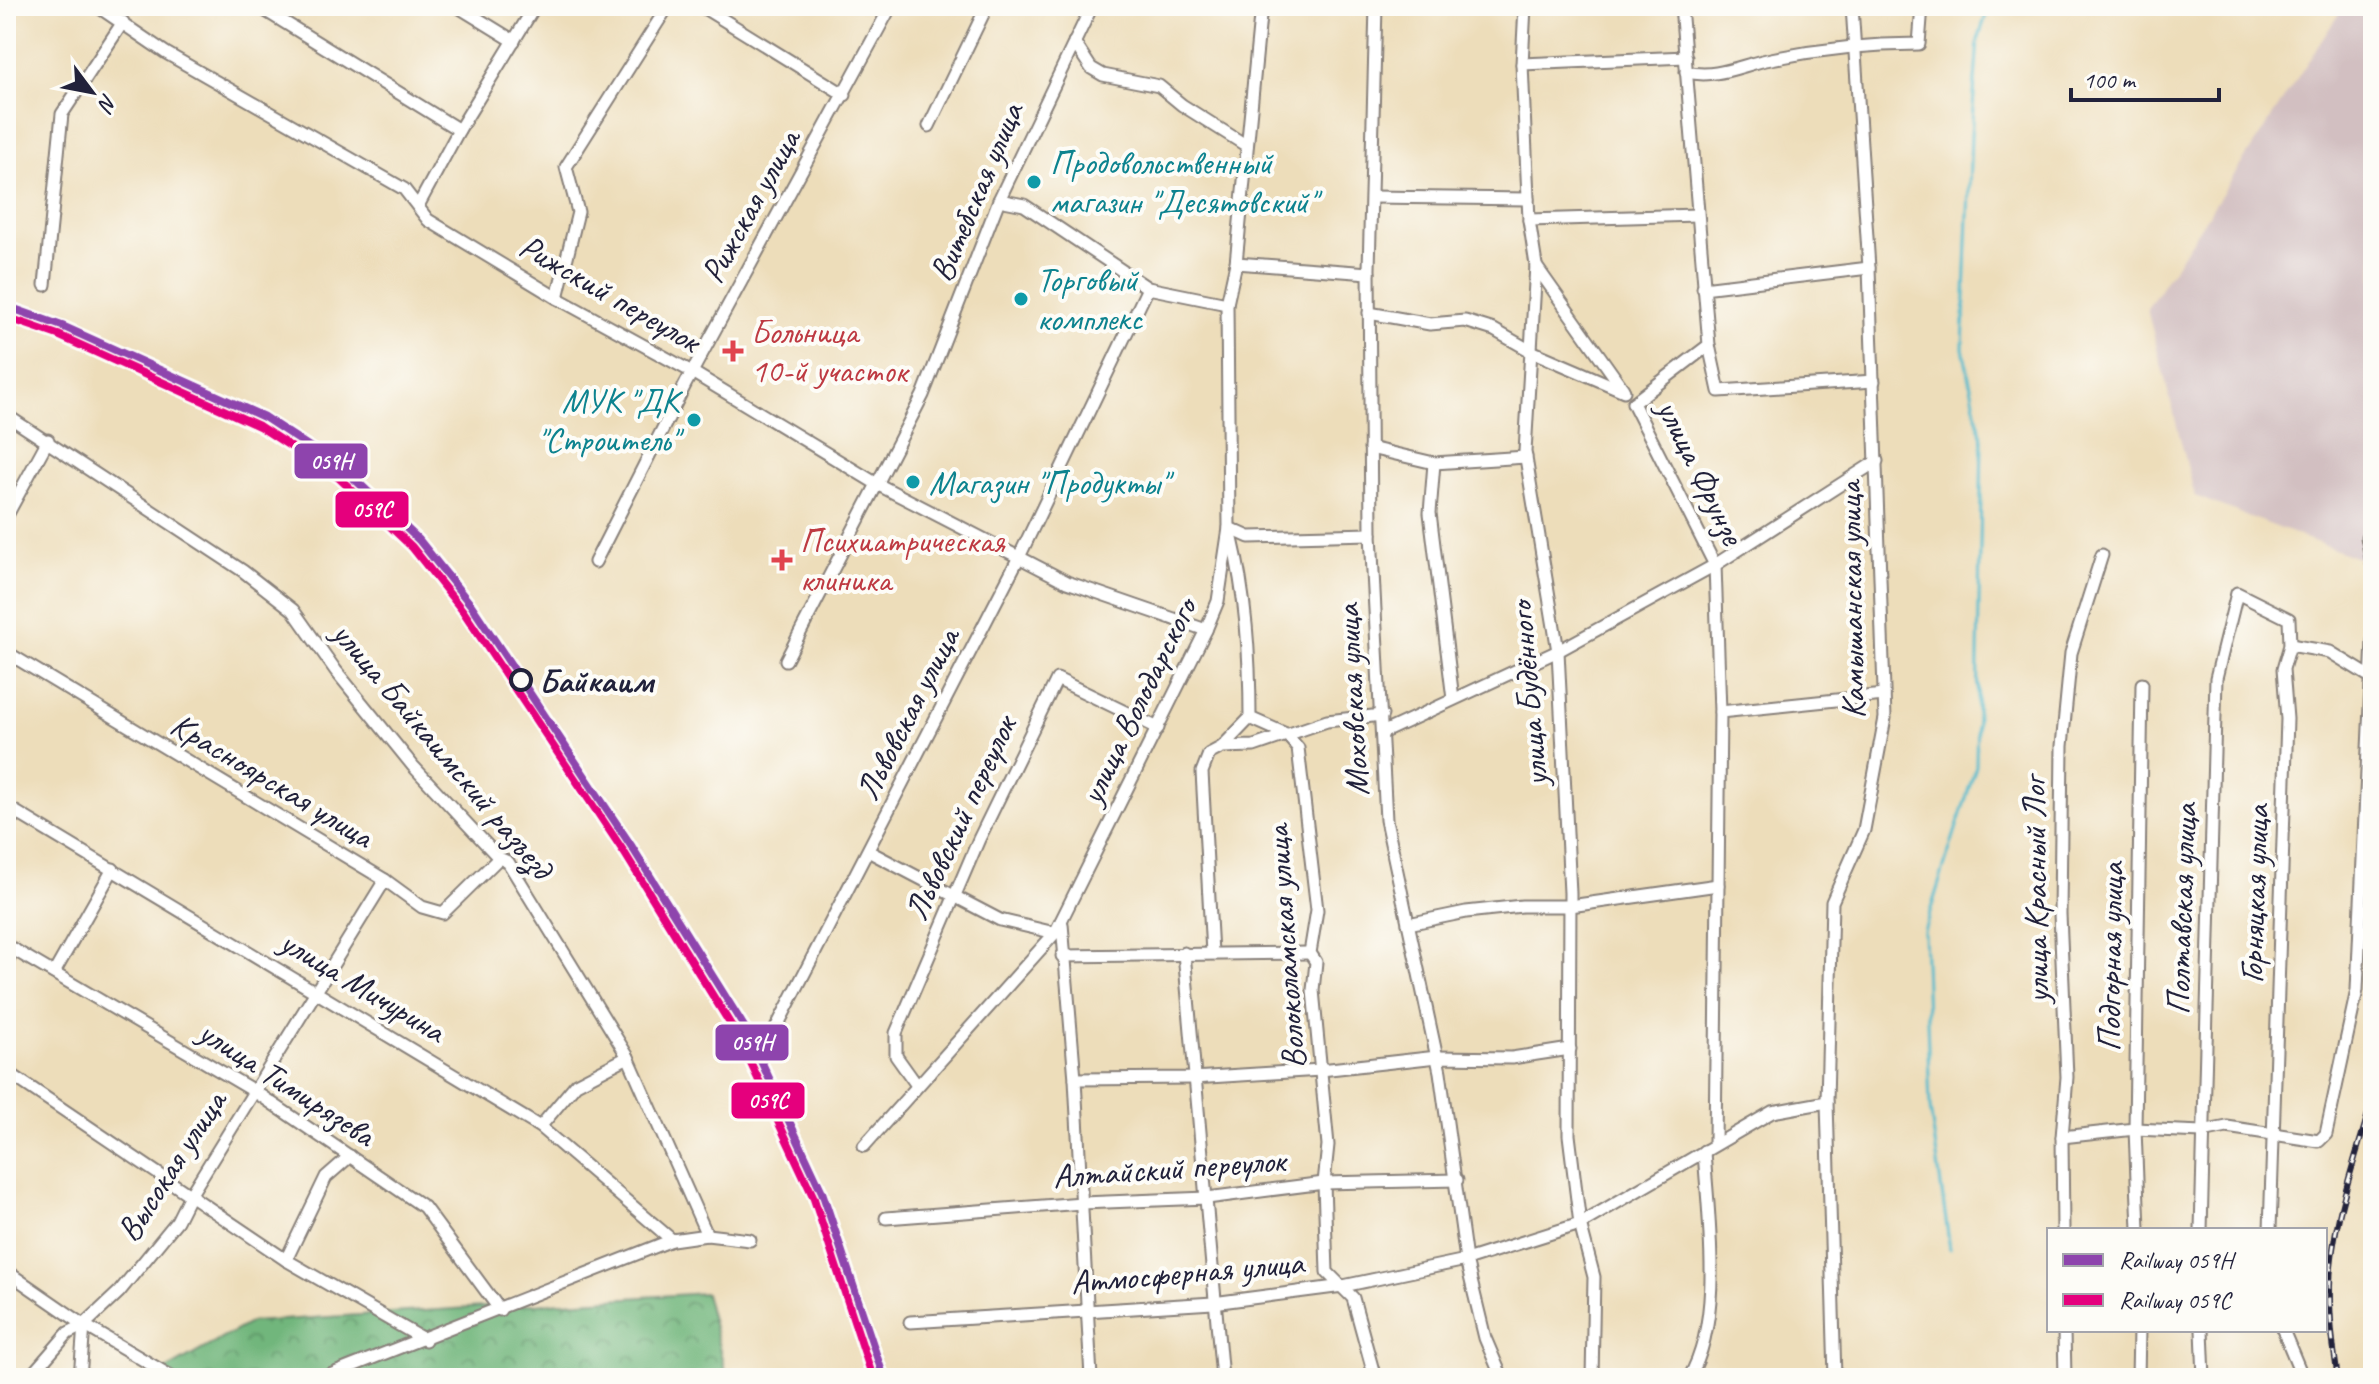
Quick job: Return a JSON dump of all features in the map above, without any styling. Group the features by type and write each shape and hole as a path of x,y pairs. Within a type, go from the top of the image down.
{"street":[{"name":"Рижский переулок","path":"97,6 166,53 404,189 428,220 557,298 692,372 877,484 1067,582 1206,630"},
{"path":"457,6 514,41"},
{"path":"418,206 459,130 535,6"},
{"path":"557,298 578,212 566,167 668,6"},
{"path":"701,6 845,95"},
{"name":"Рижская улица","path":"595,562 692,372 891,6"},
{"path":"929,126 987,6"},
{"name":"Витебская улица","path":"786,660 923,395 999,200 1092,6"},
{"name":"улица Володарского","path":"864,1146 1058,928 1218,601 1229,528 1227,304 1236,263 1261,6"},
{"name":"Моховская улица","path":"1376,6 1369,273 1371,534 1384,732 1386,820 1437,1057 1457,1180 1466,1260 1485,1338 1502,1378"},
{"name":"улица Будённого","path":"1525,6 1522,64 1529,220 1536,265 1526,457 1558,651 1570,906 1569,1135 1580,1224 1594,1277 1592,1378"},
{"path":"1681,6 1703,288 1709,345 1719,391 1874,381"},
{"name":"Камышанская улица","path":"1835,1378 1827,1102 1832,902 1864,830 1885,718 1869,268 1852,6"},
{"path":"1686,72 1708,77 1770,59 1853,45 1919,44 1922,6"},
{"path":"262,9 459,130"},
{"path":"45,285 62,114 123,22"},
{"path":"1074,42 1091,68 1103,75 1159,86 1182,105 1247,146"},
{"path":"1522,64 1686,57"},
{"path":"1372,197 1528,199"},
{"path":"999,200 1024,205 1148,288 1227,304"},
{"path":"1529,220 1697,215"},
{"path":"1236,263 1369,273"},
{"path":"1536,265 1633,403"},
{"path":"1703,288 1869,268"},
{"name":"Львовская улица","path":"773,1034 1019,557 1148,288"},
{"path":"1369,313 1430,324 1465,321 1494,330 1531,351 1624,391"},
{"name":"улица Фрунзе","path":"1689,1378 1704,1347 1709,1264 1720,712 1715,565 1633,403 1709,345"},
{"name":"улица Байкаимский разъезд","path":"6,415 253,578 293,610 336,671 413,766 499,858 508,862 628,1057 707,1235"},
{"path":"6,517 48,440"},
{"path":"1370,448 1434,463 1526,457"},
{"path":"1384,732 1558,651 1715,565 1877,461"},
{"path":"1434,463 1430,513 1453,699"},
{"path":"1229,528 1249,537 1371,534"},
{"path":"1212,953 1202,772 1209,754 1222,747 1250,718 1250,658 1243,584 1229,528"},
{"path":"2367,537 2373,568"},
{"name":"улица Красный Лог","path":"2063,1228 2062,1137 2067,1077 2060,914 2062,746 2071,653 2102,555"},
{"name":"Полтавская улица","path":"2201,1228 2216,678 2237,593 2289,619 2290,645"},
{"path":"2062,1137 2135,1129 2202,1132 2227,1127 2274,1132 2309,1142 2319,1141 2326,1134 2357,990 2373,640"},
{"path":"2290,645 2330,652 2369,676"},
{"name":"Горняцкая улица","path":"2270,1228 2287,719 2283,669 2290,645"},
{"name":"Красноярская улица","path":"6,652 385,880 422,907 443,913 499,858"},
{"name":"Львовский переулок","path":"916,1084 896,1056 896,1033 953,898 1057,679 1158,728"},
{"name":"Подгорная улица","path":"2139,1228 2135,1129 2142,684"},
{"path":"1720,712 1884,695"},
{"path":"1222,747 1254,746 1327,721 1382,715"},
{"path":"1250,718 1286,734"},
{"name":"Волоколамская улица","path":"1286,734 1298,748 1317,910 1310,953 1316,962 1313,990 1328,1145 1324,1183 1327,1272 1353,1298 1375,1378"},
{"name":"улица Мичурина","path":"6,806 318,990 540,1127 672,1240"},
{"path":"868,851 1000,920 1058,928 1075,1079 1091,1378"},
{"path":"54,973 113,869"},
{"name":"Высокая улица","path":"29,1378 68,1333 84,1325 119,1292 177,1221 385,880"},
{"path":"1408,924 1522,906 1570,906 1718,885"},
{"path":"6,964 10,947"},
{"name":"улица Тимирязева","path":"10,947 254,1091 424,1207 500,1310"},
{"path":"1184,953 1222,1378"},
{"path":"1062,956 1310,953"},
{"path":"1075,1079 1193,1078 1321,1070 1437,1057 1512,1058 1570,1049"},
{"path":"540,1127 576,1084 628,1057"},
{"path":"6,1071 286,1260 425,1340"},
{"name":"Атмосферная улица","path":"910,1322 1213,1303 1343,1286 1466,1260 1580,1224 1772,1112 1827,1102"},
{"path":"286,1260 326,1177 350,1156"},
{"name":"Алтайский переулок","path":"886,1218 1082,1203 1207,1198 1324,1183 1457,1180"},
{"path":"322,1378 425,1340 672,1240 707,1235 750,1240"},
{"path":"6,1271 84,1325 174,1378"},
{"path":"80,1378 84,1325"},
{"path":"2064,1332 2065,1378"},
{"path":"2138,1378 2139,1332"},
{"path":"2202,1332 2204,1378"},
{"path":"2284,1332 2303,1378"}],"shaded area":[{"path":"2344,6 2373,6 2373,564 2195,496 2147,309"}],"green space":[{"path":"705,1293 727,1378 152,1378 251,1322"}],"waterway":[{"path":"1950,1249 1930,1108 1924,931 1976,766 1982,439 1963,348 1978,40 1989,6"}],"railway":[{"path":"2338,1378 2330,1308 2331,1261 2346,1189 2373,1096"}],"rail line":[{"name":"059Н","path":"6,306 62,326 264,417 345,470 419,540 471,605 632,847 748,1033 822,1192 884,1378"},
{"name":"059С","path":"6,317 58,335 259,426 339,478 412,547 463,611 624,852 739,1038 813,1196 873,1378"}],"place":[{"name":"Продовольственный магазин \"Деcятовский\"","path":"1034,182"},
{"name":"Торговый комплекс","path":"1021,299"},
{"name":"Больница 10-й участок","path":"733,351"},
{"name":"МУК \"ДК \"Строитель\"","path":"694,420"},
{"name":"Магазин \"Продукты\"","path":"913,482"},
{"name":"Психиатрическая клиника","path":"782,560"},
{"name":"Байкаим","path":"521,680"}]}
